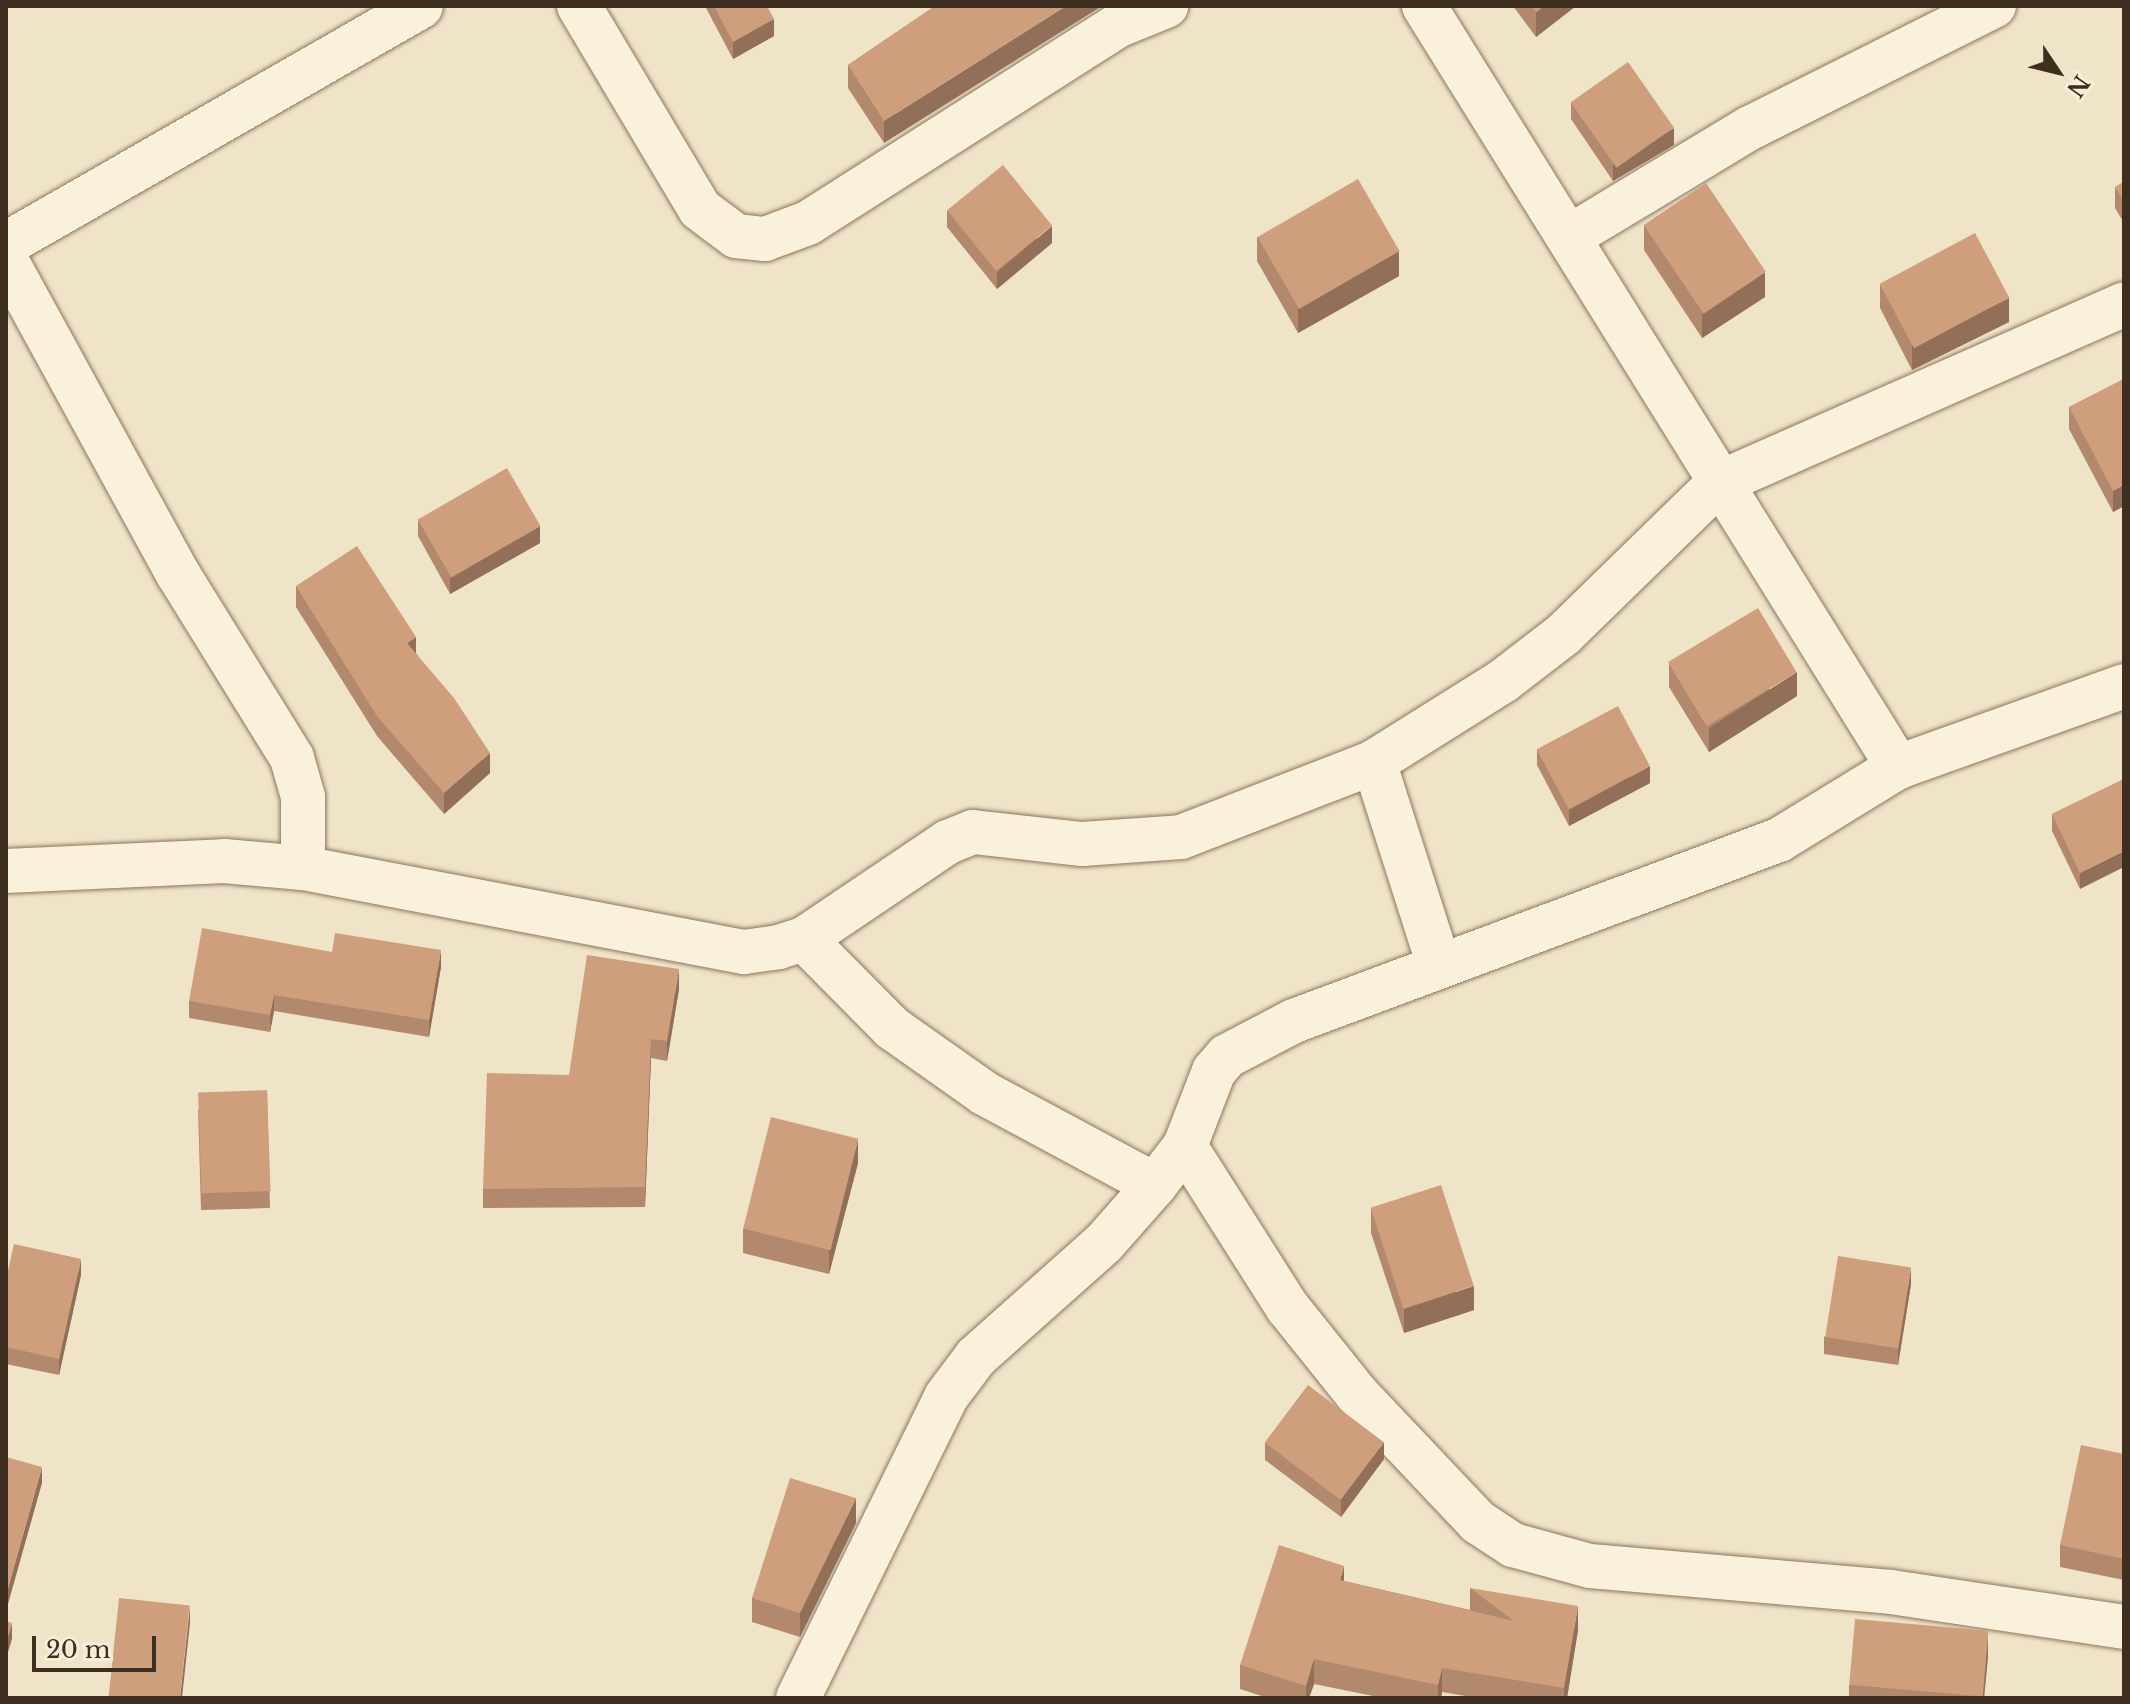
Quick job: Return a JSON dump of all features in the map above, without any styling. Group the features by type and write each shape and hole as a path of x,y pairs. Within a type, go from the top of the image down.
{"street":[{"path":"6,244 421,6"},
{"path":"579,6 700,209 736,236 765,239 808,223 1119,25 1166,6"},
{"path":"1424,6 1898,767"},
{"path":"1569,237 1750,128 1994,6"},
{"path":"6,260 178,574 292,758 303,797 303,868"},
{"path":"6,871 224,861 303,868 744,952 804,939 948,842 973,832 1082,844 1181,837 1374,762 1503,681 1564,634 1719,483 2124,304"},
{"path":"798,1698 946,1397 976,1357 1104,1243 1155,1185 1185,1146 1214,1071 1250,1040 1779,840 1898,767 2124,686"},
{"path":"1374,762 1439,966"},
{"path":"804,939 850,990 926,1052 984,1093 1155,1185"},
{"path":"1185,1146 1288,1308 1356,1393 1478,1522 1513,1545 1590,1566 1891,1592 2124,1627"}],"building":[{"path":"714,6 767,6 774,19 733,42"},
{"path":"935,6 1066,6 884,121 848,65"},
{"path":"1628,62 1674,128 1617,168 1571,102"},
{"path":"1003,165 1052,226 996,271 947,210"},
{"path":"1358,179 1400,251 1299,309 1258,237"},
{"path":"2124,182 2124,202 2115,187"},
{"path":"1706,183 1766,272 1704,314 1644,225"},
{"path":"1975,233 2009,297 1914,348 1880,284"},
{"path":"2124,379 2124,485 2113,491 2069,407"},
{"path":"507,468 540,526 451,578 418,520"},
{"path":"357,546 416,637 407,643 454,698 490,753 444,793 377,716 296,586"},
{"path":"1758,608 1797,672 1707,726 1668,662"},
{"path":"1618,706 1650,766 1569,809 1537,749"},
{"path":"2124,779 2124,851 2080,873 2052,814"},
{"path":"202,928 332,952 335,933 441,950 429,1020 274,995 270,1015 189,1001"},
{"path":"587,955 679,969 667,1041 651,1039 645,1187 483,1189 487,1073 569,1075"},
{"path":"267,1090 271,1191 202,1193 198,1092"},
{"path":"771,1117 858,1139 831,1250 743,1229"},
{"path":"1441,1185 1474,1286 1403,1309 1371,1208"},
{"path":"14,1244 81,1259 59,1359 6,1347 6,1280"},
{"path":"1838,1256 1911,1268 1898,1349 1825,1337"},
{"path":"1308,1385 1384,1442 1341,1500 1265,1443"},
{"path":"2081,1445 2124,1454 2124,1559 2060,1545"},
{"path":"6,1457 42,1467 6,1595"},
{"path":"790,1478 856,1498 800,1613 752,1598"},
{"path":"1279,1545 1344,1566 1340,1580 1514,1621 1470,1588 1578,1606 1564,1688 1442,1668 1438,1685 1314,1659 1306,1686 1240,1665"},
{"path":"119,1598 190,1605 180,1698 108,1698"},
{"path":"1855,1619 1988,1631 1983,1696 1849,1685"},
{"path":"6,1621 12,1623 6,1643"}]}
